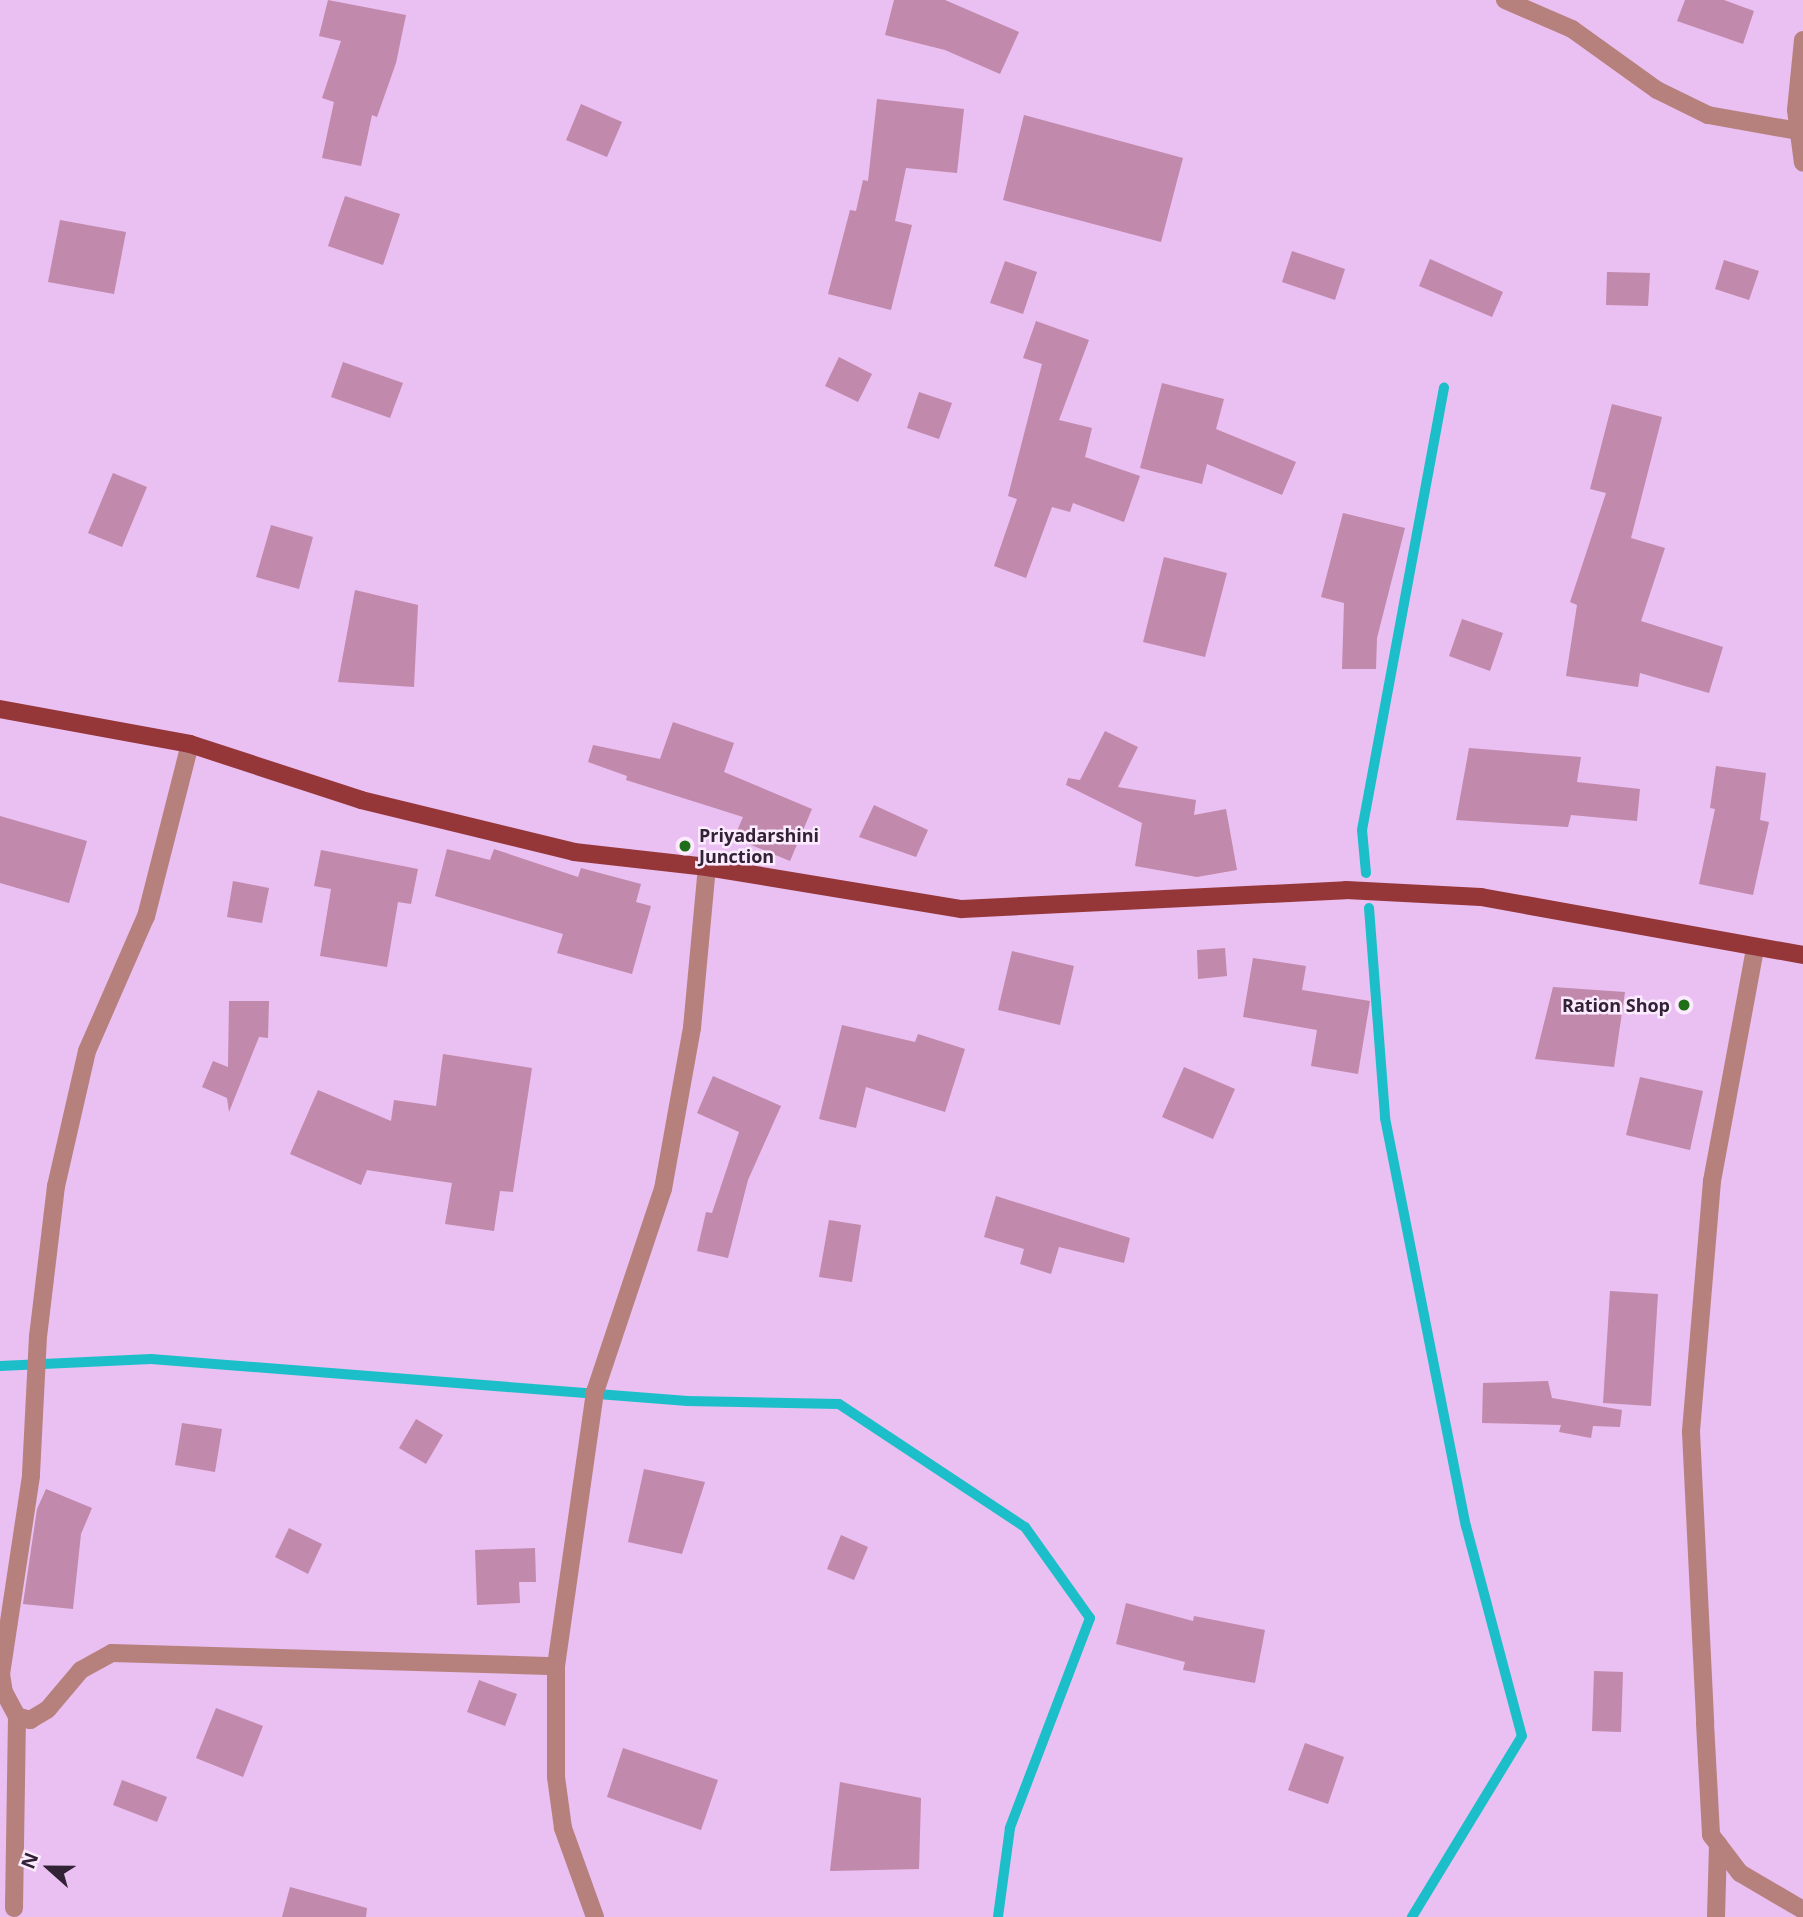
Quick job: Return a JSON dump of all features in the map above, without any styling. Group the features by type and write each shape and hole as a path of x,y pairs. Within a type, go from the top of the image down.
{"main road":[{"path":"0,709 190,744 361,800 574,852 707,867 962,909 1346,890 1481,897 1580,912 1755,949 1803,955"}],"street":[{"path":"1504,0 1572,29 1657,90 1708,115 1798,131"},
{"path":"1803,40 1798,131 1803,163"},
{"path":"14,1908 17,1716 4,1692 1,1674 32,1476 38,1336 56,1186 87,1051 146,916 190,744"},
{"path":"595,1917 563,1828 556,1777 556,1666 595,1392 663,1189 692,1028 707,867"},
{"path":"1755,949 1712,1181 1691,1432 1711,1835 1740,1873 1803,1910"},
{"path":"17,1716 30,1720 48,1709 80,1670 112,1653 556,1666"},
{"path":"1716,1917 1718,1844"}],"building":[{"path":"328,0 406,15 396,63 377,117 372,115 361,166 322,158 334,102 322,98 341,41 319,36"},
{"path":"894,0 945,0 1019,32 1000,74 945,50 885,35"},
{"path":"1685,0 1724,0 1754,11 1743,44 1677,21"},
{"path":"877,99 964,109 957,173 906,168 895,221 912,225 891,310 828,294 850,210 856,211 863,180 868,181"},
{"path":"581,104 622,122 607,157 566,140"},
{"path":"1024,115 1183,158 1161,242 1003,200"},
{"path":"345,196 400,214 383,265 328,246"},
{"path":"60,220 126,232 114,294 48,282"},
{"path":"1292,251 1345,269 1335,300 1282,282"},
{"path":"1430,259 1503,292 1492,317 1419,286"},
{"path":"1724,260 1759,271 1749,300 1715,289"},
{"path":"1005,261 1037,272 1023,314 990,303"},
{"path":"1607,272 1650,273 1648,306 1606,305"},
{"path":"1036,321 1089,340 1059,420 1092,428 1085,457 1140,476 1124,522 1073,503 1070,512 1052,507 1026,578 994,566 1017,499 1008,496 1042,364 1023,358"},
{"path":"839,357 872,374 858,402 825,386"},
{"path":"343,362 403,383 390,418 331,397"},
{"path":"1162,383 1224,399 1216,429 1296,462 1282,495 1207,464 1202,484 1140,468"},
{"path":"919,392 952,403 939,439 907,428"},
{"path":"1612,404 1662,417 1631,538 1665,548 1641,621 1723,647 1709,693 1640,673 1638,687 1566,676 1577,605 1570,602 1606,493 1590,489"},
{"path":"113,473 147,487 122,547 88,533"},
{"path":"1343,513 1405,528 1377,638 1376,669 1342,669 1344,603 1321,597"},
{"path":"271,525 313,537 299,589 256,577"},
{"path":"1164,557 1227,573 1205,657 1143,642"},
{"path":"355,590 418,605 414,687 338,682"},
{"path":"1462,619 1503,633 1490,671 1449,656"},
{"path":"673,722 734,743 724,772 812,809 790,861 734,838 743,817 626,780 627,776 588,762 593,745 660,759"},
{"path":"1105,731 1138,747 1118,787 1196,800 1194,815 1226,809 1237,870 1197,877 1135,866 1142,823 1066,785 1068,778 1080,780"},
{"path":"1469,748 1581,757 1577,782 1640,789 1637,821 1571,815 1568,827 1456,820"},
{"path":"1716,766 1766,773 1760,820 1769,822 1753,895 1699,884 1715,809 1710,808"},
{"path":"874,805 928,830 916,857 859,837"},
{"path":"0,816 87,841 69,903 0,883"},
{"path":"447,849 490,860 494,849 578,877 581,868 641,884 636,902 651,906 632,974 557,953 563,934 435,896"},
{"path":"321,850 418,869 411,904 398,902 387,967 320,956 331,889 314,886"},
{"path":"233,881 269,888 262,923 227,917"},
{"path":"1225,948 1227,976 1198,979 1197,950"},
{"path":"1012,951 1074,966 1060,1025 998,1010"},
{"path":"1253,958 1306,966 1302,990 1370,1001 1358,1074 1311,1066 1317,1030 1243,1017"},
{"path":"1553,987 1625,992 1614,1067 1535,1059"},
{"path":"229,1001 269,1001 268,1038 259,1037 229,1112 227,1098 202,1087 213,1061 228,1067"},
{"path":"842,1025 915,1042 918,1034 965,1049 945,1112 866,1087 856,1128 819,1119"},
{"path":"443,1054 532,1068 513,1192 500,1191 494,1231 445,1224 452,1183 367,1170 361,1185 290,1154 318,1090 391,1121 394,1100 436,1106"},
{"path":"1184,1067 1235,1089 1213,1139 1162,1117"},
{"path":"713,1076 781,1106 748,1180 728,1258 697,1251 706,1212 712,1213 739,1132 697,1113"},
{"path":"1640,1077 1703,1091 1690,1150 1626,1135"},
{"path":"996,1196 1130,1238 1124,1263 1059,1247 1051,1274 1020,1264 1024,1249 984,1237"},
{"path":"829,1220 861,1225 852,1282 819,1277"},
{"path":"1610,1291 1658,1294 1651,1406 1603,1403"},
{"path":"1548,1381 1552,1398 1622,1410 1620,1427 1593,1426 1591,1438 1559,1432 1561,1425 1482,1423 1483,1383"},
{"path":"416,1419 443,1435 426,1464 399,1448"},
{"path":"182,1423 222,1429 215,1472 175,1465"},
{"path":"644,1469 705,1482 682,1554 628,1542"},
{"path":"46,1489 92,1508 81,1534 73,1609 23,1604 37,1509"},
{"path":"289,1528 322,1544 308,1574 275,1557"},
{"path":"841,1535 868,1547 854,1580 827,1569"},
{"path":"535,1548 536,1582 519,1582 520,1603 477,1605 475,1550"},
{"path":"1126,1603 1193,1621 1194,1616 1265,1630 1255,1683 1183,1670 1185,1662 1116,1644"},
{"path":"1594,1671 1623,1672 1621,1732 1592,1731"},
{"path":"479,1680 517,1694 505,1726 467,1712"},
{"path":"216,1708 263,1726 243,1777 196,1758"},
{"path":"1305,1743 1344,1757 1328,1804 1288,1790"},
{"path":"623,1748 718,1780 701,1830 607,1797"},
{"path":"122,1780 167,1797 157,1822 113,1805"},
{"path":"840,1782 921,1798 919,1869 830,1871"},
{"path":"290,1887 367,1908 366,1917 282,1917"}],"waterway":[{"path":"1366,873 1362,830 1444,388"},
{"path":"1369,908 1385,1118 1466,1526 1522,1736 1412,1917"},
{"path":"0,1366 151,1359 687,1401 839,1404 1025,1527 1090,1618 1010,1828 998,1917"}],"place":[{"name":"Priyadarshini Junction","path":"685,846"},
{"name":"Ration Shop","path":"1684,1005"}]}
